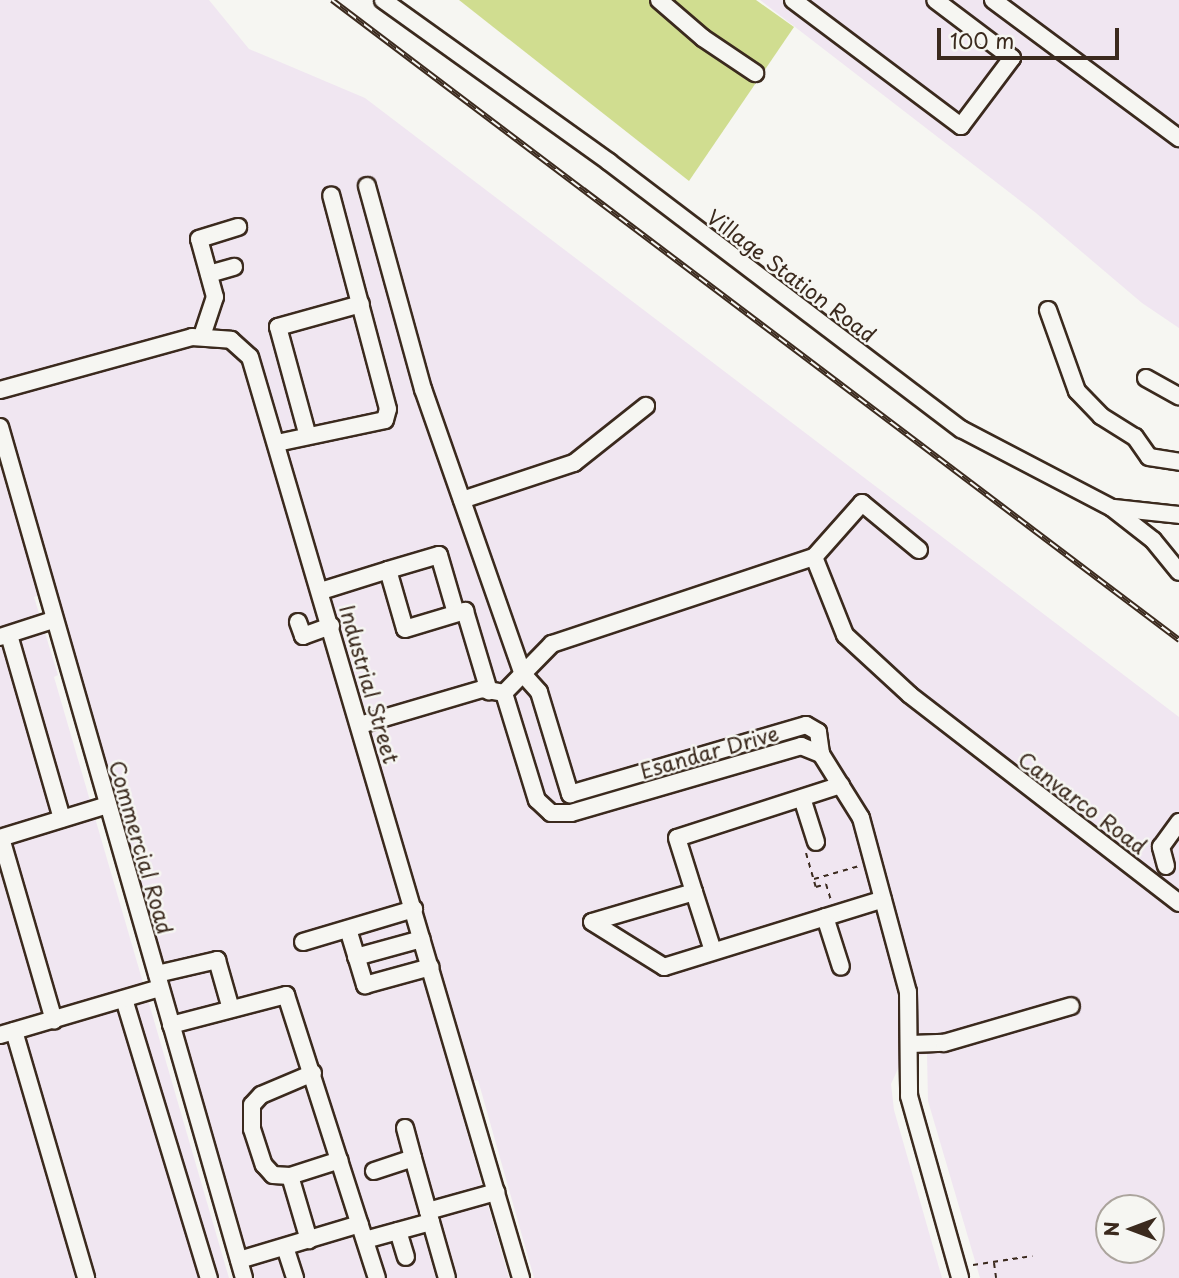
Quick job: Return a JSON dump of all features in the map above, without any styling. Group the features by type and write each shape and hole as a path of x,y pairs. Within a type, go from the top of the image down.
{"street":[{"name":"Village Station Road","path":"383,0 609,162 961,429 1112,508 1153,540 1179,572"},
{"path":"793,0 961,126 1012,58 936,0"},
{"path":"993,0 1179,138"},
{"path":"666,3 755,73"},
{"path":"367,186 423,389 523,674 539,692 570,794 806,725 818,732 821,754 861,818 908,992 912,1111 960,1278"},
{"path":"277,443 307,433 385,420 388,409 331,195"},
{"path":"202,336 215,297 199,239 238,227"},
{"path":"209,274 234,267"},
{"path":"307,433 278,327 361,304"},
{"path":"1048,310 1077,391 1101,416 1134,437 1149,457 1179,462"},
{"name":"Industrial Street","path":"0,390 202,336 231,340 250,356 521,1278"},
{"path":"1146,378 1179,396"},
{"path":"462,500 574,463 646,406"},
{"name":"Commercial Road","path":"0,427 53,620 244,1278"},
{"path":"360,725 497,692 523,674 552,644 814,557 862,503 919,550"},
{"path":"1112,508 1179,515"},
{"path":"321,591 439,555 456,613"},
{"name":"Canvarco Road","path":"814,557 845,635 910,695 1179,903"},
{"path":"388,570 405,629 465,611 497,692"},
{"path":"53,620 4,636 62,819"},
{"path":"299,622 303,636 331,626"},
{"name":"Esandar Drive","path":"497,692 537,800 551,813 571,813 801,746 821,754"},
{"path":"713,951 677,838 841,785"},
{"path":"802,798 810,843"},
{"path":"54,1020 0,838 108,804"},
{"path":"1154,882 1172,870 1161,847 1179,822"},
{"path":"694,892 592,922 664,967 883,899"},
{"path":"303,942 414,909"},
{"path":"825,917 841,967"},
{"path":"348,929 365,985 431,967"},
{"path":"356,957 422,939"},
{"path":"86,1278 7,1033 124,999 159,981 217,960 231,1009"},
{"path":"171,1025 286,995 377,1278"},
{"path":"124,999 209,1278"},
{"path":"911,1044 944,1043 1071,1006"},
{"path":"313,1073 276,1086 252,1105 253,1129 264,1165 273,1175 290,1176 340,1160"},
{"path":"405,1128 447,1278"},
{"path":"374,1171 413,1158"},
{"path":"290,1176 309,1240"},
{"path":"239,1261 309,1240 362,1232 398,1231 496,1192"},
{"path":"398,1231 406,1257"},
{"path":"285,1247 295,1278"}],"path":[{"path":"810,843 816,887 826,884 831,900"},
{"path":"814,879 873,862"},
{"path":"973,1265 1032,1256"},
{"path":"994,1262 996,1278"}],"shaded area":[{"path":"0,0 209,0 249,49 365,98 1179,717 1179,1278 980,1278 928,1101 927,1054 902,1060 891,1084 894,1110 942,1278 534,1278 478,1080 454,1087 509,1278 255,1278 53,591 34,597 58,675 54,677 229,1278 0,1278"},
{"path":"760,0 1179,0 1179,328 1142,303 1036,213"}],"green space":[{"path":"459,0 756,0 794,27 689,181"}],"railway":[{"path":"332,0 1179,640"}]}
